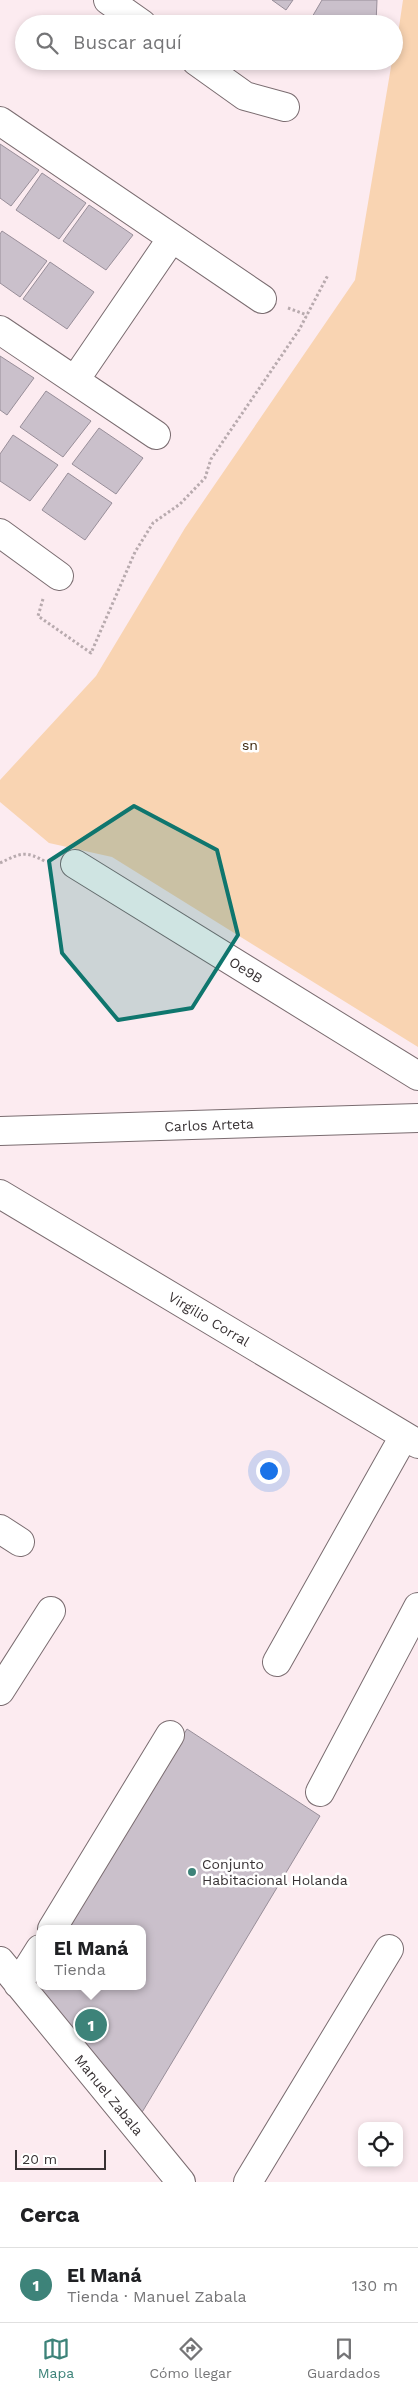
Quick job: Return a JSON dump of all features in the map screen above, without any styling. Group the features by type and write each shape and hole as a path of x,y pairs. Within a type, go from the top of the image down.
{"street":[{"path":"108,0 129,15"},
{"path":"209,70 245,96 285,106"},
{"path":"0,121 262,299"},
{"path":"75,380 172,238"},
{"path":"0,330 156,435"},
{"path":"0,533 59,576"},
{"name":"Oe9B","path":"75,864 418,1076"},
{"name":"Carlos Arteta","path":"0,1131 418,1118"},
{"name":"Virgilio Corral","path":"0,1194 411,1440"},
{"path":"277,1662 411,1440"},
{"path":"320,1792 418,1607"},
{"path":"0,1691 51,1610"},
{"path":"54,1925 170,1735"},
{"path":"248,2182 389,1949"},
{"path":"18,1984 36,1955"},
{"name":"Manuel Zabala","path":"0,1961 181,2182"}],"path":[{"path":"38,616 91,653 135,552 153,523 180,504 204,478 211,459 299,330 328,275"},
{"path":"0,863 22,853 31,854 53,867 75,864"}],"highlighted area":[{"path":"134,806 217,850 238,935 192,1008 118,1020 62,953 49,861"}],"green space":[{"name":"sn","path":"403,0 418,0 418,1047 112,857 49,843 0,802 0,780 96,676 185,528 355,280 390,70 403,70 403,15 401,15"}],"building":[{"path":"272,0 293,0 286,10"},
{"path":"322,0 377,0 376,15 313,15"},
{"path":"0,144 39,170 11,206 0,198"},
{"path":"42,173 86,203 59,239 16,210"},
{"path":"89,205 133,235 106,270 63,241"},
{"path":"2,231 47,261 20,297 0,283 0,234"},
{"path":"50,262 94,292 67,329 23,299"},
{"path":"0,356 34,378 7,415 0,410"},
{"path":"46,391 91,421 63,457 20,427"},
{"path":"99,428 143,458 116,494 72,464"},
{"path":"13,435 58,465 30,501 0,481 0,454"},
{"path":"68,473 112,503 85,540 42,510"},
{"name":"Conjunto Habitacional Holanda","path":"187,1729 320,1816 141,2114 40,1990 146,1990 146,1925 66,1925"},
{"name":"Conjunto Habitacional Holanda","path":"36,1974 36,1985 32,1980"}],"place":[{"name":"Conjunto Habitacional Holanda","path":"192,1872"},
{"name":"El Maná","path":"91,2025"}]}
